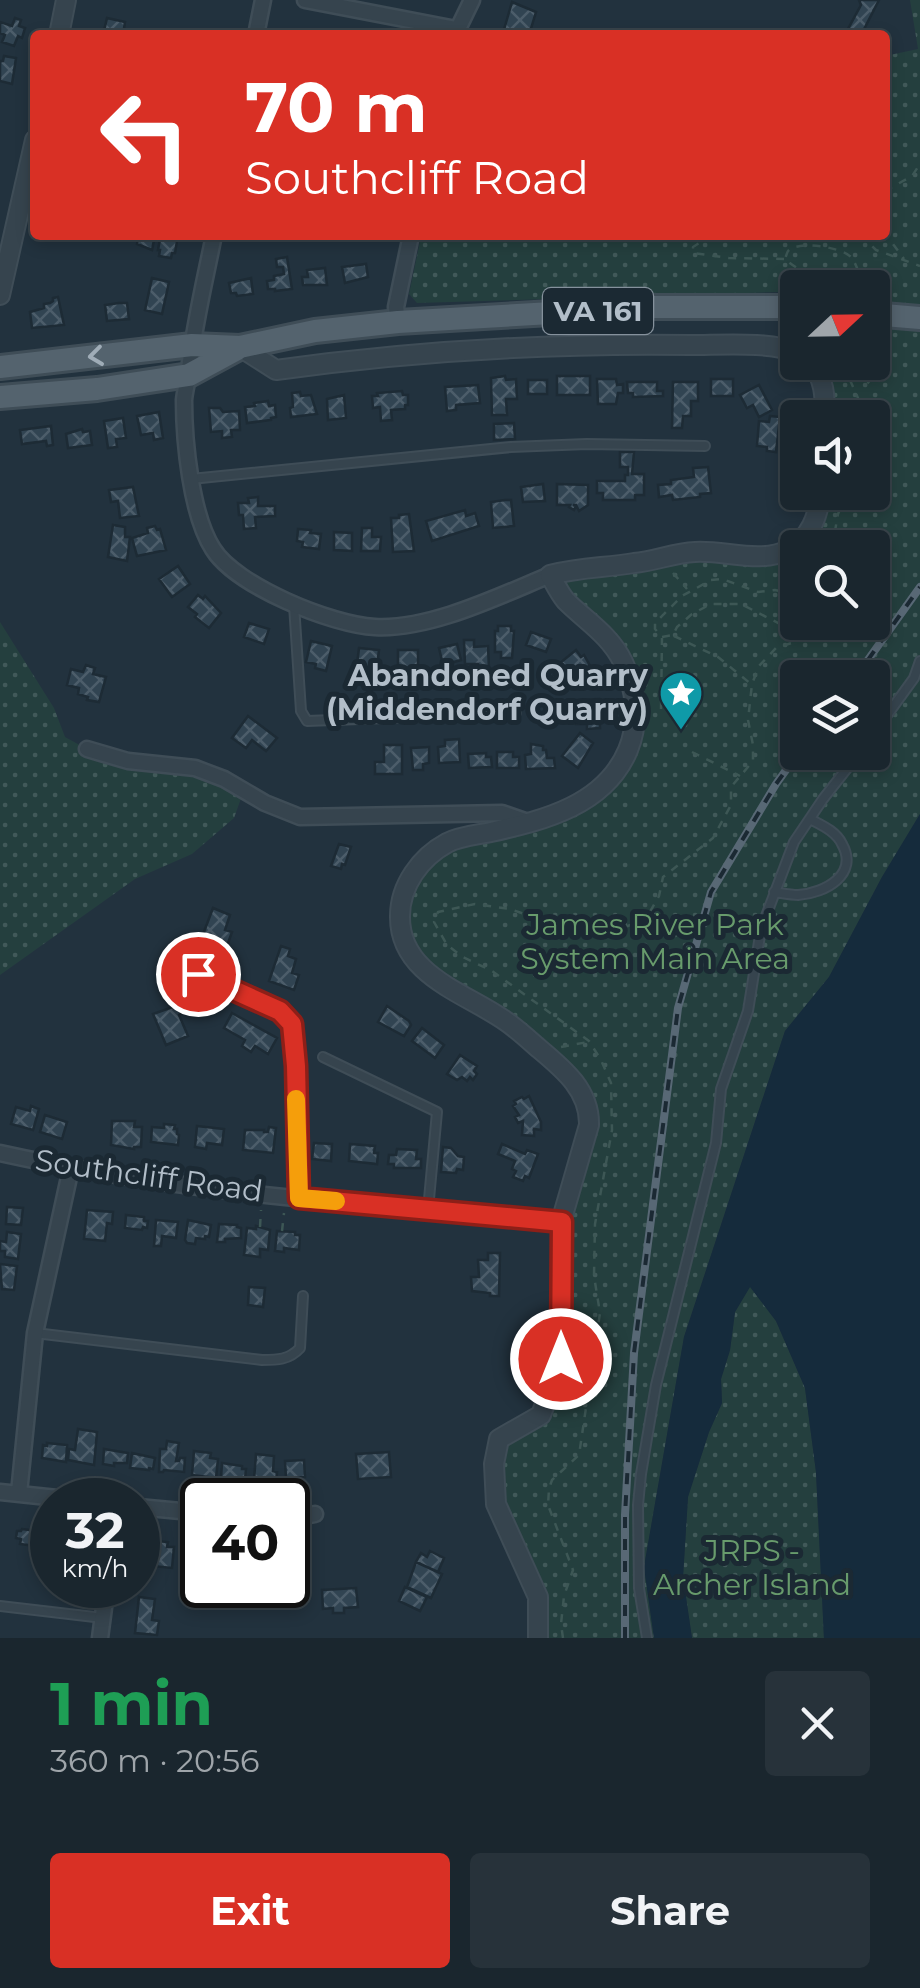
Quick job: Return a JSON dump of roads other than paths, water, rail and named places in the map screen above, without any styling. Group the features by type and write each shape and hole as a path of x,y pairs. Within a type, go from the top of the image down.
{"main road":[{"name":"VA 161","path":"0,367 192,345 240,347 316,331 398,322 655,308 780,307"},
{"path":"890,316 920,318"},
{"name":"VA 161","path":"0,397 189,376 240,347"}],"street":[{"path":"59,30 66,0"},
{"path":"257,30 263,0"},
{"path":"305,0 447,30"},
{"path":"457,30 472,0"},
{"path":"0,292 30,162"},
{"path":"213,240 184,395 185,437 202,524 213,550 234,572 294,605 374,628 401,625 451,614 550,576 587,567 700,552 769,555 787,550 804,537 817,510"},
{"path":"398,322 396,307 410,240"},
{"path":"240,347 276,370 499,349 780,348"},
{"path":"538,1638 538,1596 496,1504 494,1464 499,1440 541,1415 561,1359 562,1222 589,1112 582,1093 566,1072 507,1021 430,976 406,949 400,916 406,886 425,858 450,841 529,822 585,801 612,779 632,742 636,719 630,679 616,650 564,599 550,576"},
{"path":"86,749 128,762 195,768 300,818 502,813 529,822"},
{"name":"Southcliff Road","path":"198,974 280,1011 292,1024 299,1198"},
{"name":"Southcliff Road","path":"0,1153 71,1168 299,1198 562,1222"},
{"path":"19,1493 35,1333 71,1168"},
{"path":"0,1492 30,1494"},
{"path":"310,1515 315,1514"},
{"path":"100,1638 104,1608"}],"lane":[{"path":"192,478 510,447 705,446"},
{"path":"294,605 301,711 307,721 516,713"},
{"path":"890,711 914,678 920,661"},
{"path":"647,1638 638,1588 638,1505 649,1421 716,1143 722,1089 748,1011 761,929 774,892 794,842 847,770"},
{"path":"774,892 816,891 846,873 848,862 842,844 832,831 810,819"},
{"path":"323,1057 437,1112 428,1210"},
{"path":"35,1333 280,1360 300,1348 303,1296"},
{"path":"0,1606 103,1618"}],"water":[{"path":"920,814 920,1638 824,1638 816,1472 805,1388 776,1321 750,1287 735,1312 721,1379 722,1403 688,1497 683,1577 692,1638 654,1638 644,1567 684,1337 785,1031 829,977"}],"railway":[{"path":"868,660 920,587"},
{"path":"625,1638 625,1515 634,1353 678,1008 711,892 786,770"}],"place":[{"name":"Abandoned Quarry (Middendorf Quarry)","path":"681,731"}],"park label":[{"name":"James River Park System Main Area","path":"655,942"},
{"name":"JRPS - Archer Island","path":"752,1568"}]}
